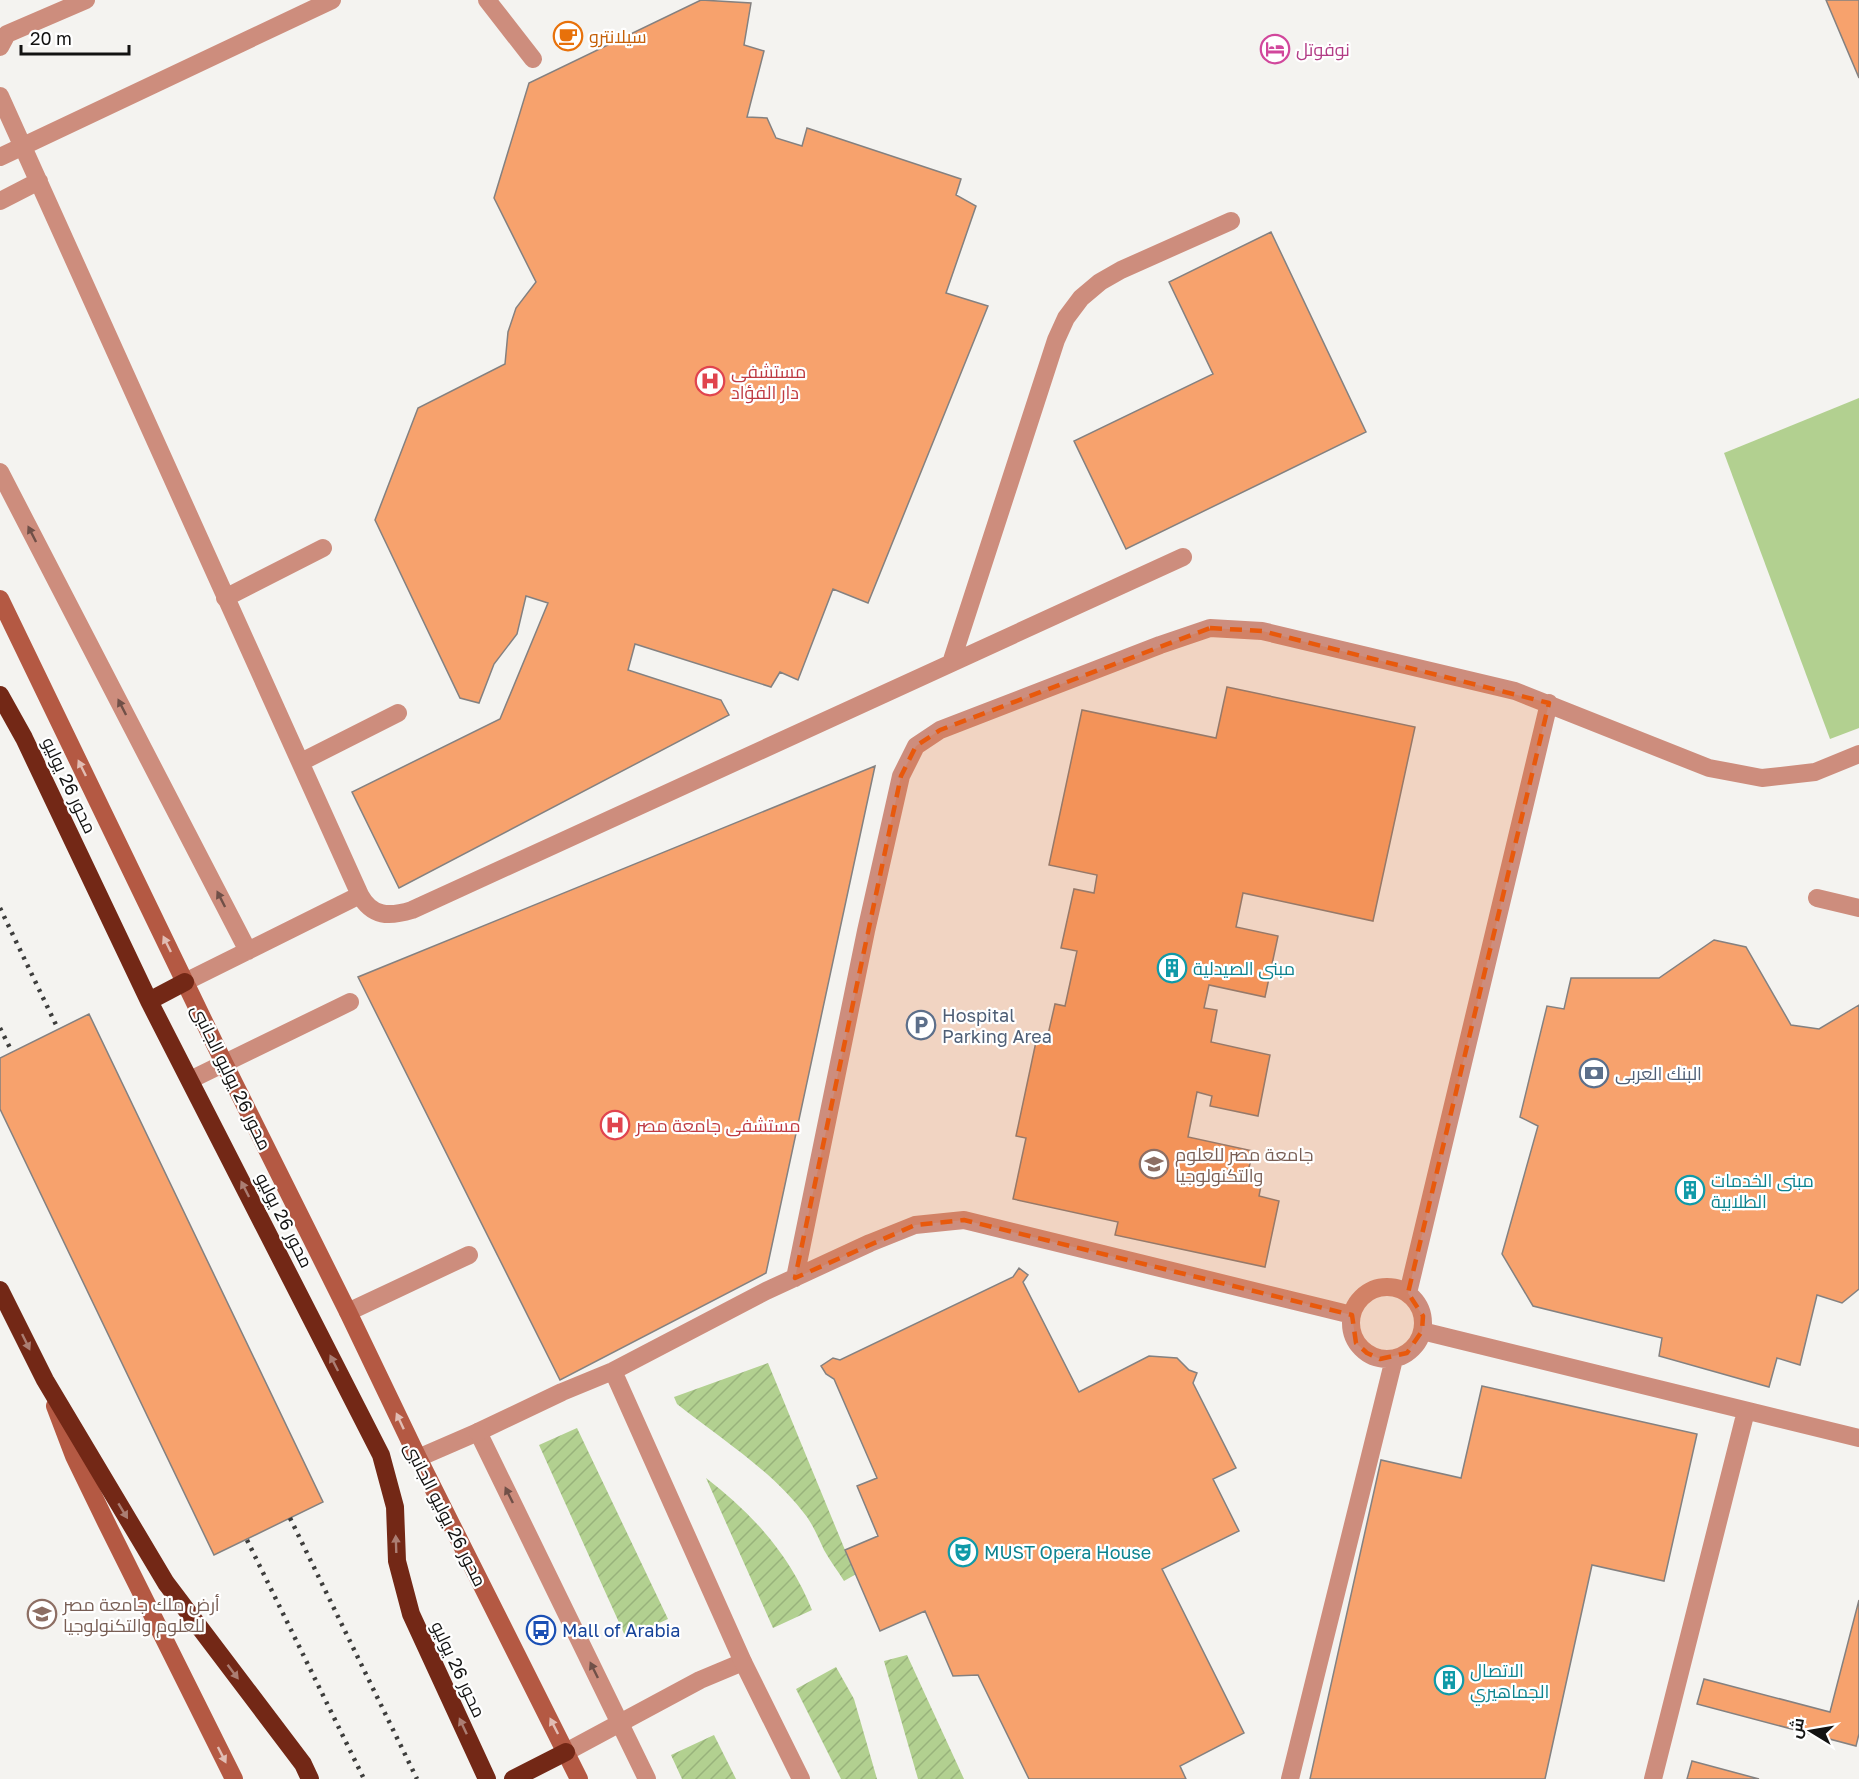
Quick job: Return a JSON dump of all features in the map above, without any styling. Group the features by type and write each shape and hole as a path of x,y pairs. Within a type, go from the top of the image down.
{"highway":[{"name":"محور 26 يوليو","path":"0,694 24,738 149,1001 381,1455 395,1507 397,1561 411,1614 487,1779"},
{"path":"149,1001 185,982"},
{"path":"0,1290 45,1380 166,1583 303,1764 310,1779"},
{"path":"513,1779 566,1752"}],"main road":[{"name":"محور 26 يوليو الجانبى","path":"0,599 417,1458 579,1779"},
{"path":"45,1380 74,1456 234,1779"}],"street":[{"path":"0,47 8,34 86,0"},
{"path":"0,157 332,0"},
{"path":"487,0 533,59"},
{"path":"0,96 360,895 366,905 375,912 398,914 412,910 1183,557"},
{"path":"0,201 39,181"},
{"path":"951,663 1056,340 1066,318 1081,298 1100,282 1121,270 1232,220"},
{"path":"0,472 248,951"},
{"path":"225,598 323,548"},
{"path":"795,1278 866,931 901,776 916,746 940,730 1210,628 1262,631 1515,691 1709,768 1762,777 1815,772 1859,754"},
{"path":"1408,1293 1549,703"},
{"path":"301,762 398,713"},
{"path":"185,982 360,895"},
{"path":"1817,898 1859,908"},
{"path":"190,1080 350,1002"},
{"path":"417,1458 614,1371 795,1278 915,1225 964,1220 1352,1315"},
{"path":"348,1312 469,1255"},
{"path":"1381,1287 1395,1287 1408,1293 1418,1303 1423,1316 1422,1331 1417,1343 1407,1353 1394,1359 1380,1359 1367,1353 1356,1343 1352,1330 1352,1315 1358,1302 1368,1292 1381,1287"},
{"path":"1422,1331 1859,1438"},
{"path":"1290,1779 1394,1359"},
{"path":"614,1371 743,1662 801,1779"},
{"path":"1653,1779 1746,1411"},
{"path":"478,1432 647,1779"},
{"path":"566,1752 700,1680 743,1662"}],"highlighted area":[{"path":"1210,628 1262,631 1549,703 1408,1293 1423,1316 1422,1331 1407,1353 1380,1359 1367,1353 1356,1343 1352,1315 964,1220 915,1225 795,1278 901,776 916,746 940,730"}],"green space":[{"path":"1859,398 1859,728 1830,739 1724,453"},
{"path":"768,1363 845,1550 865,1569 844,1581 826,1554 810,1521 793,1500 746,1456 677,1404 674,1397"},
{"path":"577,1428 668,1619 626,1638 539,1445"},
{"path":"706,1478 739,1506 768,1537 793,1572 812,1610 773,1628"},
{"path":"907,1655 964,1779 918,1779 884,1661"},
{"path":"836,1667 854,1699 877,1779 841,1779 796,1689"},
{"path":"714,1735 736,1779 682,1779 671,1755"}],"building":[{"path":"701,0 751,3 744,45 764,51 747,117 767,118 776,138 802,146 807,128 961,179 956,195 976,206 946,293 988,306 868,603 833,589 798,680 780,672 771,687 635,644 628,670 721,700 729,715 399,888 352,792 500,719 548,603 526,596 517,634 494,664 479,703 460,698 375,520 418,408 505,364 508,332 516,308 536,282 494,198 529,83"},
{"path":"1826,0 1859,0 1859,78"},
{"path":"1271,232 1366,432 1126,549 1074,441 1213,374 1169,282"},
{"name":"مبنى الصيدلية","path":"1227,687 1415,727 1373,921 1243,893 1236,927 1278,936 1265,997 1209,985 1204,1008 1217,1010 1211,1042 1270,1055 1258,1116 1210,1106 1212,1096 1197,1092 1188,1137 1253,1151 1248,1172 1263,1175 1259,1196 1279,1201 1265,1267 1115,1235 1118,1222 1013,1199 1026,1138 1016,1136 1037,1037 1047,1039 1055,1004 1065,1006 1077,951 1061,948 1074,889 1094,893 1097,875 1049,865 1082,710 1216,738"},
{"name":"مستشفى جامعة مصر","path":"875,766 766,1273 560,1380 358,977"},
{"name":"مبنى الخدمات الطلابية","path":"1714,940 1746,947 1791,1025 1819,1029 1859,1005 1859,1289 1842,1303 1817,1295 1800,1365 1777,1358 1769,1387 1659,1356 1662,1338 1533,1306 1502,1254 1538,1126 1520,1117 1547,1006 1564,1009 1571,978 1659,978"},
{"path":"89,1014 323,1502 214,1555 0,1109 0,1058"},
{"path":"1019,1268 1028,1275 1023,1282 1079,1392 1149,1356 1177,1358 1189,1370 1197,1373 1193,1383 1236,1468 1213,1479 1239,1531 1162,1569 1244,1733 1180,1766 1186,1779 1029,1779 978,1675 953,1676 925,1611 880,1631 845,1550 878,1536 857,1486 877,1478 834,1379 826,1374 821,1366 833,1358 840,1360 1013,1277"},
{"name":"الاتصال الجماهيري","path":"1482,1386 1697,1434 1664,1581 1592,1565 1545,1779 1310,1779 1381,1460 1461,1478"},
{"path":"1859,1600 1859,1734 1856,1746 1697,1704 1704,1679 1830,1712"},
{"path":"1692,1761 1759,1779 1687,1779"}],"railway":[{"path":"0,908 58,1029"},
{"path":"0,1028 12,1052"},
{"path":"290,1518 417,1779"},
{"path":"247,1540 364,1779"}],"place":[{"name":"سيلانترو","path":"568,36"},
{"name":"نوفوتل","path":"1275,49"},
{"name":"مستشفى دار الفؤاد","path":"710,381"},
{"name":"مبنى الصيدلية","path":"1172,968"},
{"name":"Hospital Parking Area","path":"921,1025"},
{"name":"البنك العربى","path":"1594,1073"},
{"name":"مستشفى جامعة مصر","path":"615,1125"},
{"name":"جامعة مصر للعلوم والتكنولوجيا","path":"1154,1164"},
{"name":"مبنى الخدمات الطلابية","path":"1690,1190"},
{"name":"MUST Opera House","path":"963,1552"},
{"name":"أرض ملك جامعة مصر للعلوم والتكنولوجيا","path":"42,1614"},
{"name":"Mall of Arabia","path":"541,1630"},
{"name":"الاتصال الجماهيري","path":"1449,1680"}]}
